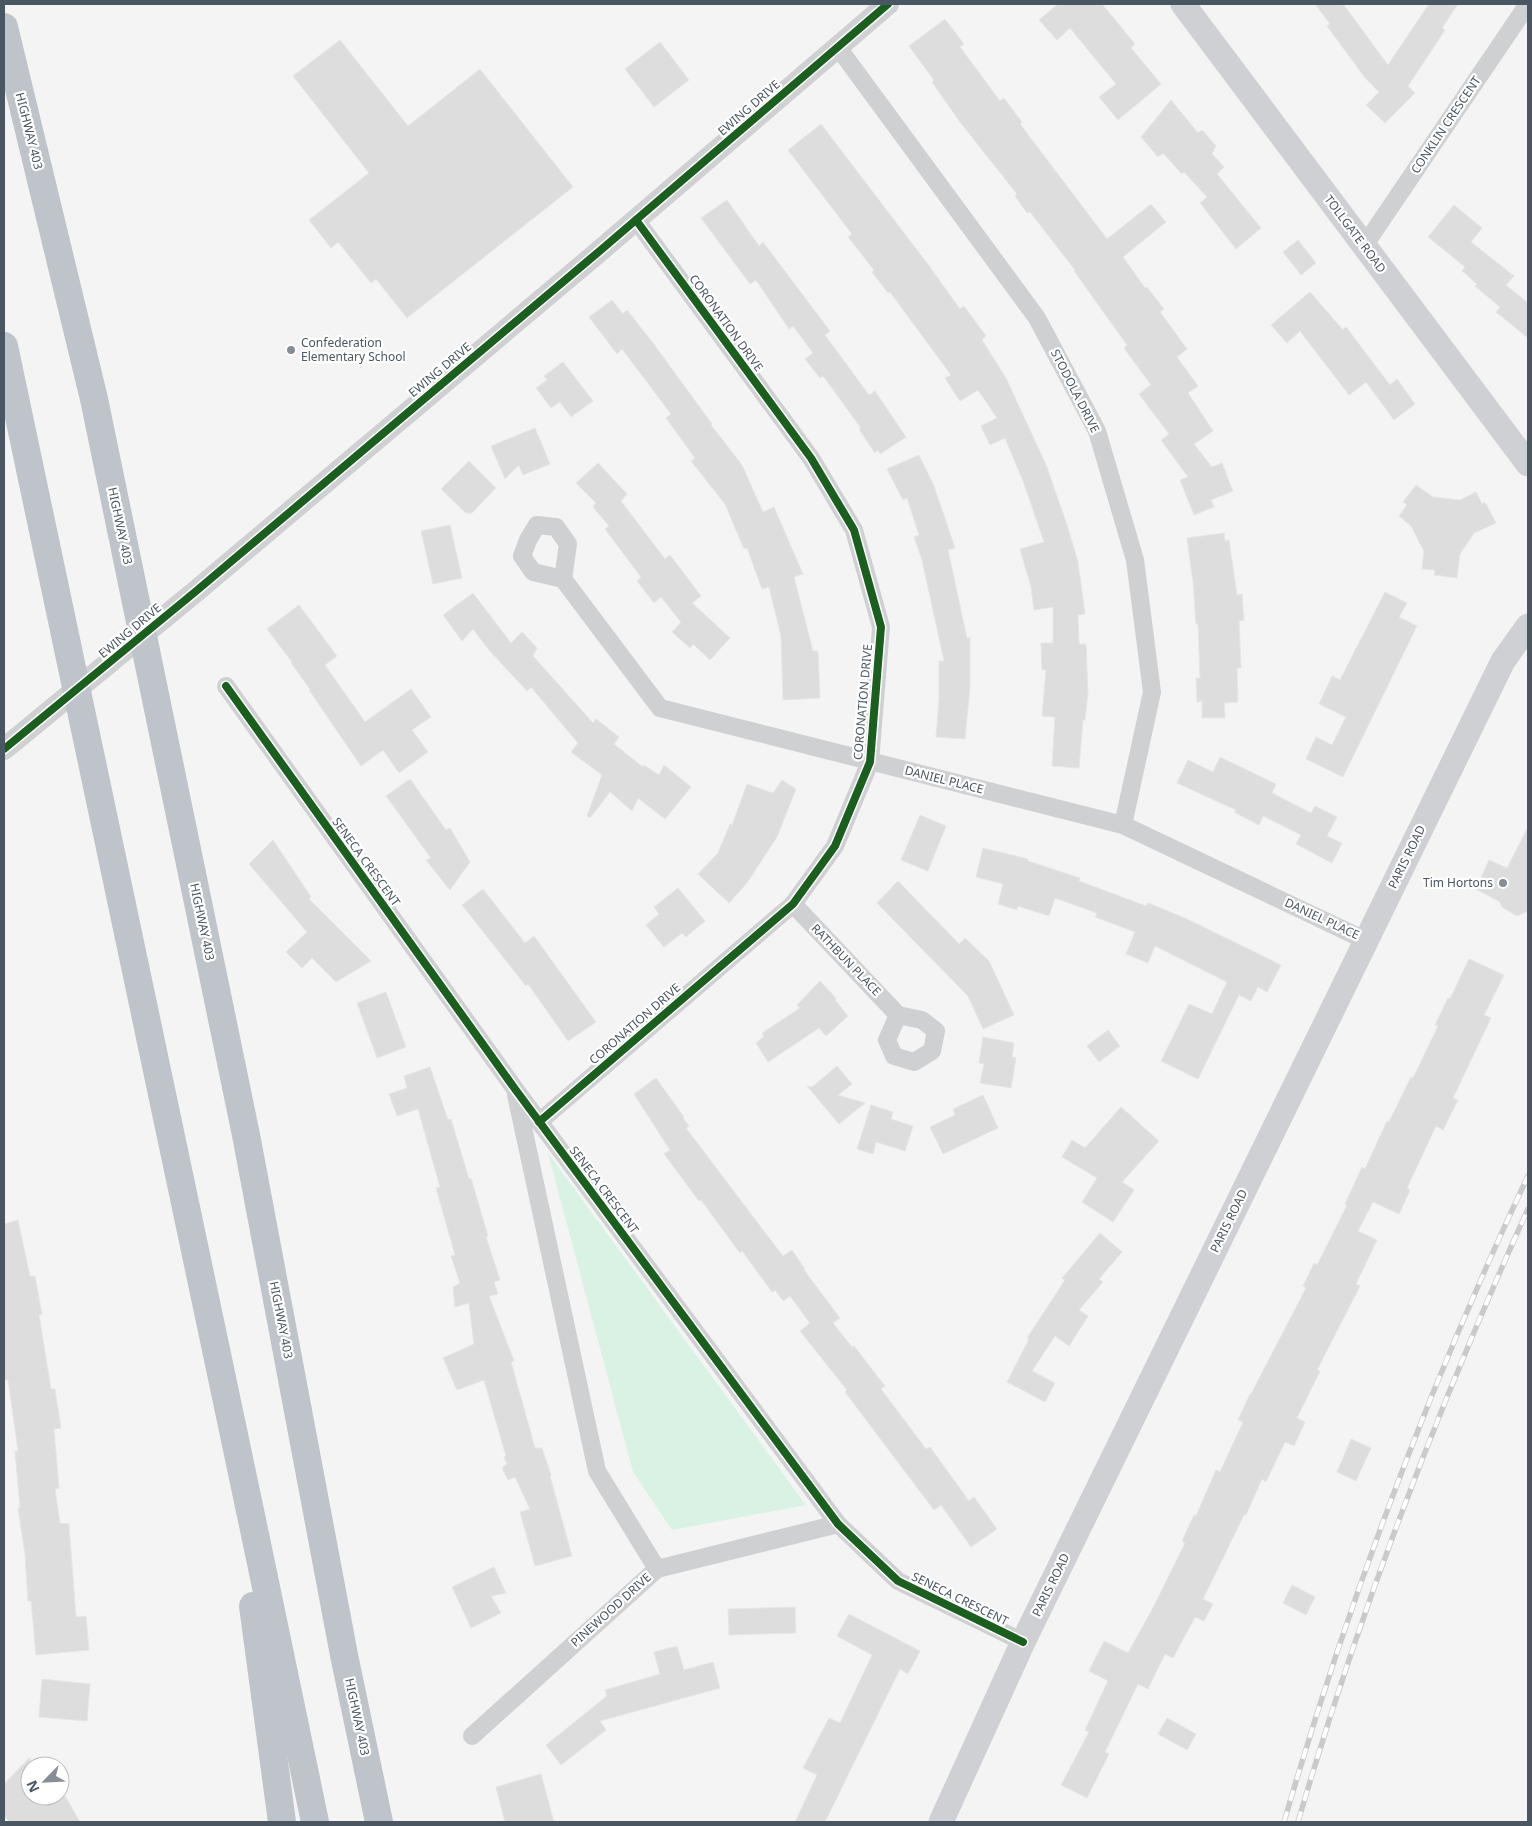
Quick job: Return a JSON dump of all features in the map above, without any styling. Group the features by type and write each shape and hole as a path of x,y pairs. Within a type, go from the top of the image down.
{"highway":[{"name":"HIGHWAY 403","path":"4,27 94,399 246,1135 344,1654 379,1822"},
{"path":"4,346 315,1822"},
{"path":"252,1520 251,1589 282,1822"}],"main road":[{"name":"TOLLGATE ROAD","path":"1183,4 1528,464"},
{"name":"PARIS ROAD","path":"941,1822 1023,1642 1502,661 1528,626"}],"street":[{"name":"EWING DRIVE","path":"4,749 195,592 636,220 888,4"},
{"name":"CONKLIN CRESCENT","path":"1364,246 1528,4"},
{"name":"STODOLA DRIVE","path":"837,46 1037,318 1097,431 1135,560 1152,692 1122,825"},
{"name":"CORONATION DRIVE","path":"539,1122 793,904 835,846 870,762 881,627 854,530 811,458 636,220"},
{"name":"DANIEL PLACE","path":"563,579 660,708 1122,825 1367,940"},
{"name":"SENECA CRESCENT","path":"226,686 539,1122 838,1524 898,1581 1023,1642"},
{"name":"RATHBUN PLACE","path":"793,904 898,1015"},
{"name":"SENECA CRESCENT","path":"515,1089 597,1471 657,1569"},
{"name":"PINEWOOD DRIVE","path":"472,1736 657,1569 838,1524"}],"green space":[{"path":"548,1153 806,1505 672,1530 633,1472"}],"building":[{"path":"1058,4 1102,4 1135,44 1131,48 1161,84 1118,120 1099,97 1116,84 1070,28 1057,40 1039,20"},
{"path":"1315,4 1343,4 1388,65 1429,4 1458,4 1442,28 1445,30 1408,86 1415,93 1385,123 1366,105 1379,92 1366,79 1327,26 1330,24"},
{"path":"945,19 964,44 960,47 1000,101 1004,98 1022,122 1020,124 1107,239 1151,204 1166,222 1123,257 1145,288 1147,287 1164,309 1160,312 1187,349 1177,357 1198,386 1188,393 1213,431 1194,444 1212,467 1222,463 1233,491 1211,500 1214,507 1194,515 1180,480 1188,477 1161,440 1169,434 1139,394 1151,385 1124,348 1127,345 1075,270 1030,212 1027,213 1015,196 1017,194 960,122 932,82 934,80 909,46"},
{"path":"340,40 408,126 480,69 573,187 407,318 376,279 371,283 338,242 331,248 309,220 369,173 293,76"},
{"path":"660,42 689,80 654,107 625,69"},
{"path":"1171,100 1198,133 1202,130 1216,146 1212,154 1224,167 1217,174 1261,228 1236,249 1200,203 1207,197 1163,153 1158,157 1141,137"},
{"path":"821,124 960,309 964,306 986,336 982,340 1006,378 1047,467 1078,562 1085,614 1078,615 1079,644 1086,644 1088,694 1085,720 1083,720 1079,768 1052,766 1055,717 1042,716 1046,670 1042,670 1041,643 1053,643 1053,607 1034,610 1031,587 1020,549 1044,542 1023,481 1005,438 990,445 981,426 997,418 978,390 960,401 945,378 951,375 890,292 888,293 872,272 874,270 848,237 852,234 788,150"},
{"path":"727,200 759,246 763,242 830,331 825,335 869,395 875,391 906,437 880,454 878,450 875,453 859,429 861,428 823,376 820,378 805,359 813,353 793,326 789,329 756,280 750,284 701,218"},
{"path":"1454,205 1482,228 1471,242 1514,276 1506,285 1528,303 1528,338 1496,312 1500,307 1475,286 1477,284 1462,271 1465,267 1428,237"},
{"path":"1298,240 1316,263 1301,275 1283,252"},
{"path":"1310,292 1343,330 1346,327 1390,385 1397,379 1415,404 1394,420 1366,382 1349,395 1300,331 1287,343 1271,325"},
{"path":"612,300 623,314 627,310 653,343 742,465 763,512 774,507 803,574 794,577 813,651 818,651 820,698 783,700 781,636 769,587 762,589 747,548 744,549 725,504 691,461 695,458 666,418 671,414 622,349 617,354 589,317"},
{"path":"563,362 593,401 571,417 560,402 551,408 536,388 547,380 544,376"},
{"path":"535,428 550,464 523,475 519,465 505,479 491,446"},
{"path":"919,455 934,486 955,548 948,550 967,638 970,638 970,687 965,739 936,737 939,661 944,661 922,560 914,537 919,535 907,498 903,500 887,469"},
{"path":"469,461 496,488 472,513 466,513 441,489"},
{"path":"598,463 627,494 621,501 665,559 670,555 701,596 692,603 730,638 710,660 693,644 690,648 672,632 681,622 661,597 654,603 637,581 641,577 605,529 609,526 593,507 596,503 576,483"},
{"path":"1416,485 1433,497 1460,500 1476,492 1482,504 1485,502 1496,523 1474,533 1460,554 1457,578 1434,575 1435,570 1422,569 1424,551 1411,526 1399,516 1407,505 1403,502"},
{"path":"450,525 462,578 433,584 421,531"},
{"path":"1224,533 1225,541 1229,540 1237,595 1242,594 1244,620 1239,621 1241,668 1237,668 1238,702 1224,703 1225,718 1202,718 1202,701 1197,702 1196,678 1200,678 1198,624 1196,624 1187,538"},
{"path":"1385,592 1407,603 1399,617 1417,626 1343,777 1306,759 1316,737 1332,745 1346,717 1319,704 1332,676 1340,680"},
{"path":"473,593 511,643 522,632 537,648 533,656 593,723 596,719 619,737 614,744 643,767 644,765 659,775 664,765 691,787 665,819 638,798 632,811 610,792 590,818 587,816 602,775 571,752 578,743 531,687 527,691 489,650 473,629 462,641 443,615"},
{"path":"299,605 337,656 325,665 365,722 411,689 431,717 412,730 428,752 399,773 383,750 361,766 292,662 267,629"},
{"path":"1220,757 1276,784 1272,793 1311,813 1315,806 1337,817 1327,836 1342,843 1332,863 1296,844 1301,835 1263,816 1259,825 1234,812 1236,810 1177,783 1188,760 1213,772"},
{"path":"410,779 446,830 450,828 470,862 450,890 426,860 431,858 386,796"},
{"path":"782,780 796,789 777,837 747,883 729,903 698,874 718,853 730,824 732,825 747,784 773,793"},
{"path":"920,815 946,826 928,871 901,860"},
{"name":"Tim Hortons","path":"1528,827 1528,911 1517,916 1502,907 1500,902 1476,889 1489,860 1507,868"},
{"path":"273,840 311,897 309,899 371,961 336,982 312,958 302,968 286,952 307,932 249,864"},
{"path":"983,848 1028,859 1028,861 1080,878 1079,881 1146,906 1148,903 1185,918 1281,965 1267,992 1258,987 1251,1001 1239,995 1198,1079 1161,1061 1189,1004 1212,1014 1227,982 1155,946 1148,963 1126,954 1135,932 1095,917 1097,913 1055,898 1049,916 1018,906 1017,910 998,904 1003,884 976,877"},
{"path":"898,881 959,944 965,938 989,961 1014,1015 983,1029 968,996 877,903"},
{"path":"678,888 705,921 686,937 682,933 664,947 646,925 659,914 654,907"},
{"path":"483,889 525,943 534,936 596,1022 568,1041 528,984 526,986 462,905"},
{"path":"1469,959 1504,975 1484,1015 1491,1018 1453,1098 1458,1100 1443,1130 1436,1126 1407,1188 1410,1190 1399,1214 1373,1202 1358,1231 1377,1240 1356,1284 1360,1286 1317,1370 1320,1371 1297,1418 1305,1422 1294,1446 1285,1442 1266,1482 1262,1479 1246,1515 1244,1515 1203,1599 1213,1604 1204,1621 1195,1617 1173,1658 1165,1654 1148,1689 1138,1684 1105,1752 1109,1754 1087,1798 1061,1785 1089,1732 1085,1730 1108,1681 1089,1671 1104,1641 1128,1653 1154,1606 1185,1543 1182,1541 1194,1515 1196,1516 1216,1470 1220,1472 1243,1422 1238,1420 1250,1394 1306,1288 1303,1286 1314,1263 1317,1265 1347,1205 1345,1204 1362,1167 1365,1169 1387,1121 1389,1122 1411,1077 1413,1078 1438,1026 1435,1025"},
{"path":"820,981 836,998 835,1000 848,1016 826,1036 819,1028 768,1062 756,1043 764,1036 762,1033 800,1008 797,1005"},
{"path":"386,992 406,1047 377,1058 357,1003"},
{"path":"1108,1030 1120,1046 1099,1062 1087,1046"},
{"path":"983,1037 1014,1043 1012,1057 1016,1058 1011,1088 980,1083 984,1064 979,1063"},
{"path":"837,1066 852,1084 838,1095 865,1103 839,1124 807,1086 812,1087"},
{"path":"430,1067 448,1120 451,1119 488,1236 486,1237 500,1280 494,1282 498,1294 489,1296 514,1361 511,1362 535,1448 542,1448 551,1475 572,1556 535,1566 520,1512 530,1509 515,1477 508,1480 502,1468 507,1464 504,1457 506,1456 484,1380 457,1390 443,1358 474,1344 469,1303 455,1307 453,1287 460,1283 451,1256 455,1255 436,1188 440,1187 418,1109 397,1116 389,1094 407,1088 404,1076"},
{"path":"656,1078 684,1117 689,1126 686,1128 783,1256 792,1250 804,1270 840,1318 833,1323 852,1347 854,1346 885,1386 881,1389 926,1449 930,1447 969,1501 974,1497 997,1529 971,1547 941,1505 934,1510 845,1392 847,1390 800,1331 810,1323 790,1296 783,1301 775,1290 772,1292 742,1251 740,1253 701,1200 699,1201 664,1154 670,1150 634,1094"},
{"path":"983,1095 998,1128 943,1154 930,1127 955,1115 953,1109"},
{"path":"871,1105 893,1112 891,1119 913,1126 905,1151 876,1142 873,1154 857,1149"},
{"path":"1121,1107 1159,1141 1122,1182 1134,1190 1113,1222 1082,1202 1097,1178 1062,1157 1072,1140 1085,1148"},
{"path":"18,1220 30,1276 35,1276 42,1314 39,1315 51,1389 55,1389 61,1428 54,1429 59,1488 55,1489 60,1523 69,1524 76,1617 86,1616 89,1650 36,1655 31,1601 28,1601 25,1555 18,1508 20,1508 15,1451 18,1451 8,1380 4,1380 4,1224"},
{"path":"1100,1233 1122,1252 1099,1279 1103,1282 1079,1310 1088,1316 1069,1346 1055,1336 1032,1371 1055,1383 1045,1402 1007,1382 1029,1339 1027,1338 1065,1280 1062,1278"},
{"path":"1351,1439 1371,1448 1356,1481 1337,1472"},
{"path":"494,1567 506,1593 491,1596 501,1613 471,1628 452,1587"},
{"path":"1292,1585 1315,1597 1306,1615 1283,1603"},
{"path":"795,1607 796,1633 729,1635 728,1609"},
{"path":"849,1614 920,1651 908,1674 900,1669 825,1822 795,1822 817,1775 803,1768 829,1718 840,1723 872,1655 837,1636"},
{"path":"677,1646 684,1670 713,1662 720,1688 600,1721 606,1730 561,1765 546,1745 607,1696 605,1690 660,1674 654,1652"},
{"path":"42,1679 90,1684 87,1721 39,1717"},
{"path":"1167,1718 1196,1734 1187,1750 1158,1734"},
{"path":"20,1767 20,1806 70,1805 80,1822 10,1822 4,1816 4,1784"},
{"path":"541,1774 554,1822 505,1822 496,1787"}],"railway":[{"path":"1284,1822 1335,1658 1393,1494 1458,1334 1528,1176"},
{"path":"1298,1822 1347,1666 1402,1511 1463,1359 1528,1209"}],"cycle path":[{"path":"4,749 195,592 602,249 888,4"},
{"path":"539,1122 793,904 835,846 870,762 881,627 854,530 811,458 636,220"},
{"path":"226,686 515,1089 838,1524 898,1581 1023,1642"}],"place":[{"name":"Confederation Elementary School","path":"291,350"},
{"name":"Tim Hortons","path":"1503,883"}]}
